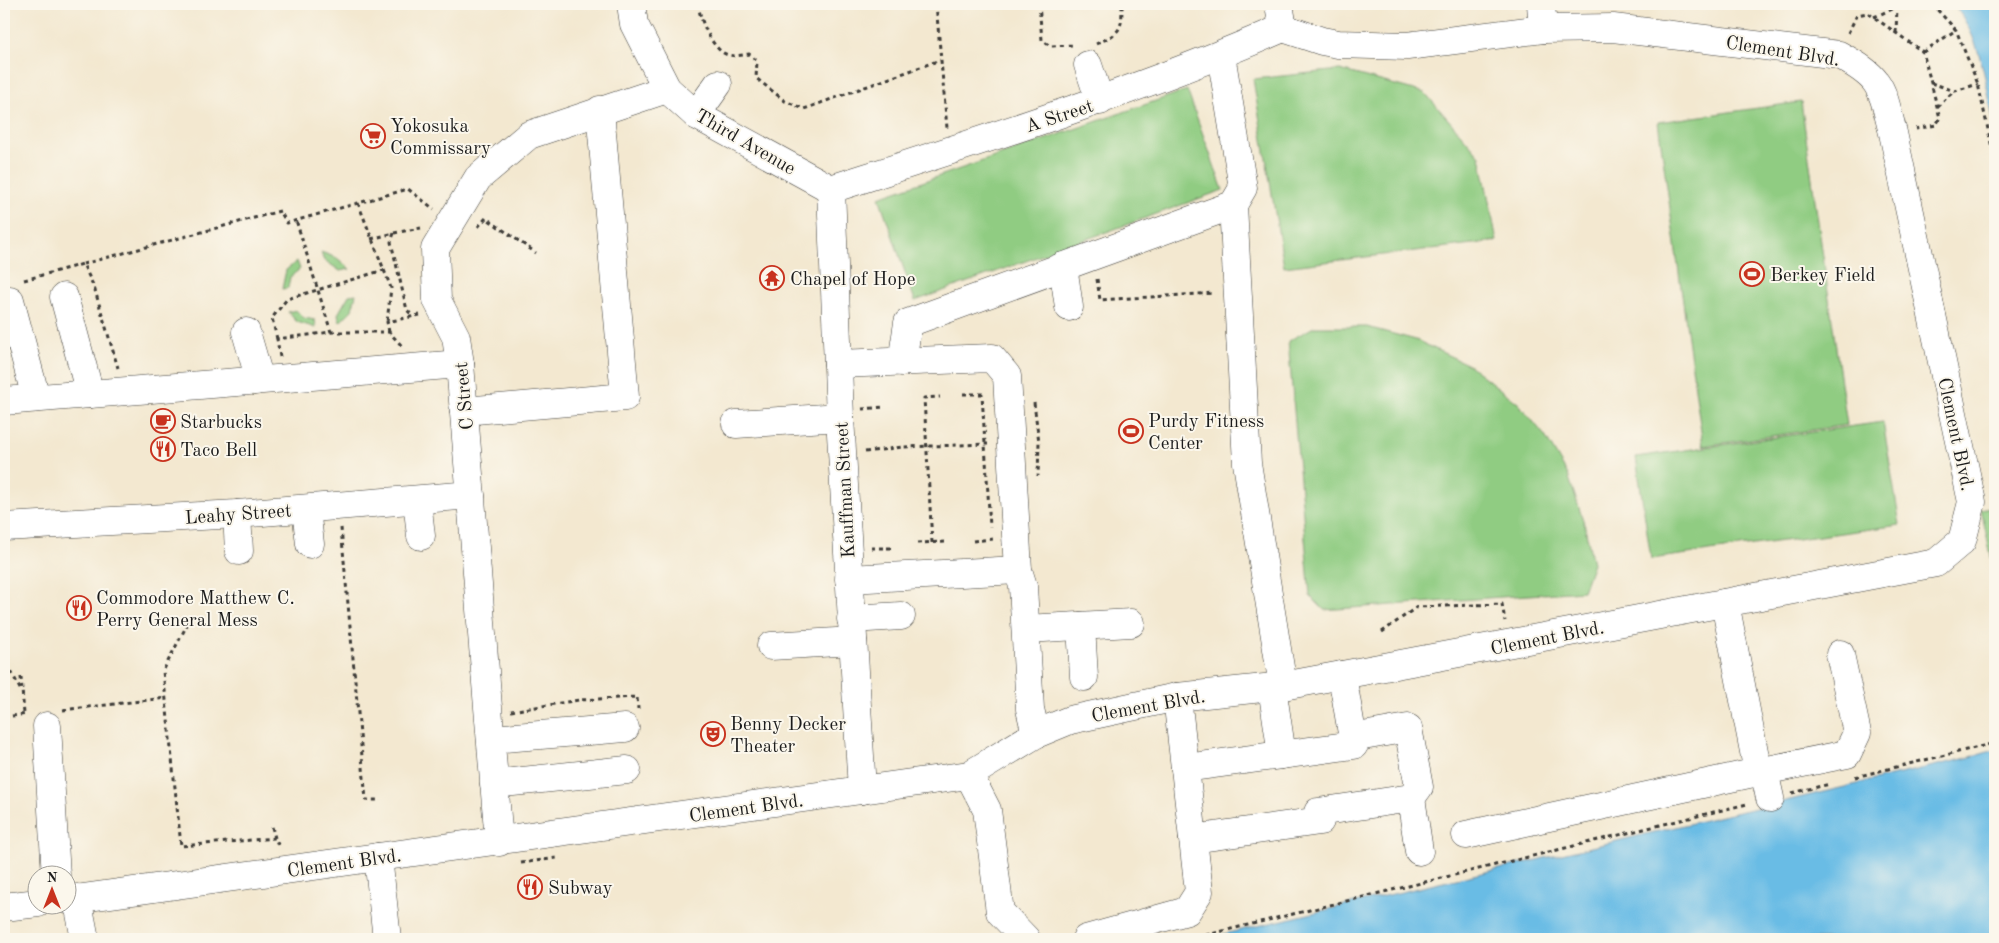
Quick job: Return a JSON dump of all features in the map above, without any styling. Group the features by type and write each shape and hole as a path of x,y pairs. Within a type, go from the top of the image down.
{"street":[{"name":"Third Avenue","path":"632,4 634,24 667,89 696,115 831,189"},
{"name":"Clement Blvd.","path":"78,898 499,842 969,775 1036,734 1070,720 1177,697 1278,687 1936,563 1962,541 1972,502 1893,133 1881,88 1865,69 1839,55 1613,28 1568,15 1542,16 1407,46 1329,33 1281,16"},
{"name":"A Street","path":"831,189 1100,101 1221,55 1281,16"},
{"path":"1087,51 1100,101"},
{"path":"1221,55 1243,188 1233,205 1248,463 1278,687 1282,755"},
{"path":"696,115 718,84"},
{"name":"C Street","path":"499,842 460,364 456,337 438,300 435,248 478,178 529,135 667,89"},
{"path":"464,411 626,397 600,110"},
{"name":"Kauffman Street","path":"831,189 840,417 862,790"},
{"path":"902,362 908,323 1233,205"},
{"path":"1063,266 1069,307"},
{"path":"64,297 90,394"},
{"path":"10,300 36,398"},
{"path":"246,332 257,370 255,381"},
{"path":"838,364 992,358 1007,376 998,444 1018,570 1023,586 1030,710 1036,734"},
{"path":"4,401 460,364"},
{"path":"736,424 840,417"},
{"name":"Leahy Street","path":"4,527 237,514 471,495"},
{"path":"417,500 421,536"},
{"path":"306,508 310,544"},
{"path":"237,514 239,551"},
{"path":"849,579 1018,570"},
{"path":"1725,603 1761,771 1770,798"},
{"path":"771,646 852,630 901,616"},
{"path":"1026,629 1131,622"},
{"path":"1081,626 1084,677"},
{"path":"1466,835 1847,754 1857,733 1840,654"},
{"path":"1185,768 1354,746 1342,675"},
{"path":"1086,939 1187,911 1199,892 1177,697"},
{"path":"42,716 55,866"},
{"path":"491,739 626,728"},
{"path":"1352,738 1408,728 1419,787 1411,798 1419,851"},
{"path":"494,784 627,770"},
{"path":"969,775 987,810 1000,912 1026,939"},
{"path":"1193,839 1320,821 1318,812 1411,798"},
{"path":"378,857 387,939"},
{"path":"4,907 28,904"},
{"path":"78,916 85,939"}],"path":[{"path":"698,4 700,22 722,52 731,56 749,54 757,61 756,78 785,101 804,109 940,60"},
{"path":"936,4 948,134"},
{"path":"1039,4 1042,40 1050,46 1087,51 1114,35 1122,25 1122,4"},
{"path":"1932,4 1956,30 1978,84 1995,161"},
{"path":"1874,17 1898,6 1896,33"},
{"path":"1839,55 1856,15 1868,13 1923,52 1940,118 1936,125 1893,133"},
{"path":"1923,52 1956,30"},
{"path":"1931,83 1955,91"},
{"path":"1937,107 1955,91 1978,84"},
{"path":"83,264 280,211 287,223 408,189 470,236 486,218 536,254"},
{"path":"358,203 391,288 387,322 389,332"},
{"path":"371,239 394,233 391,242 407,310 413,316"},
{"path":"277,339 272,318 287,299 384,270"},
{"path":"94,287 125,391"},
{"path":"387,322 429,313"},
{"path":"963,394 982,394 998,444 991,540 973,541"},
{"path":"932,543 924,398 940,396"},
{"path":"861,453 927,446 1039,442"},
{"path":"339,506 366,800 380,800"},
{"path":"917,543 947,542"},
{"path":"1382,632 1416,607 1502,604 1508,644"},
{"path":"188,623 163,671 182,846 275,838"},
{"path":"4,657 21,691 42,716"},
{"path":"20,677 21,691"},
{"path":"4,717 42,716 166,698"},
{"path":"1847,780 1995,743"},
{"path":"1190,939 1837,782"},
{"path":"272,827 283,855"}],"green space":[{"path":"1340,70 1425,93 1480,156 1497,241 1284,267 1253,79"},
{"path":"1187,90 1223,190 915,301 879,197"},
{"name":"Berkey Field","path":"1801,102 1847,425 1703,446 1658,122"},
{"path":"321,252 337,258 350,269 340,271 323,259"},
{"path":"297,261 300,269 290,277 288,288 282,289 286,270"},
{"path":"356,294 352,310 340,322 338,314 349,295"},
{"path":"296,310 304,318 315,320 316,328 297,322 288,312"},
{"path":"1314,327 1367,327 1416,340 1469,365 1518,403 1545,436 1568,475 1584,523 1593,563 1583,591 1324,610 1310,596 1288,341"},
{"path":"1883,422 1900,525 1651,559 1636,457"},
{"path":"1995,506 1995,576 1981,509"}],"water":[{"path":"1953,4 1995,4 1995,129 1977,47 1963,17"},
{"path":"1995,750 1995,939 1203,939 1967,758"}],"place":[{"name":"Yokosuka Commissary","path":"373,136"},
{"name":"Berkey Field","path":"1752,274"},
{"name":"Chapel of Hope","path":"772,278"},
{"name":"Starbucks","path":"163,421"},
{"name":"Purdy Fitness Center","path":"1131,431"},
{"name":"Taco Bell","path":"163,449"},
{"name":"Commodore Matthew C. Perry General Mess","path":"79,608"},
{"name":"Benny Decker Theater","path":"713,734"},
{"name":"Subway","path":"530,887"}]}
